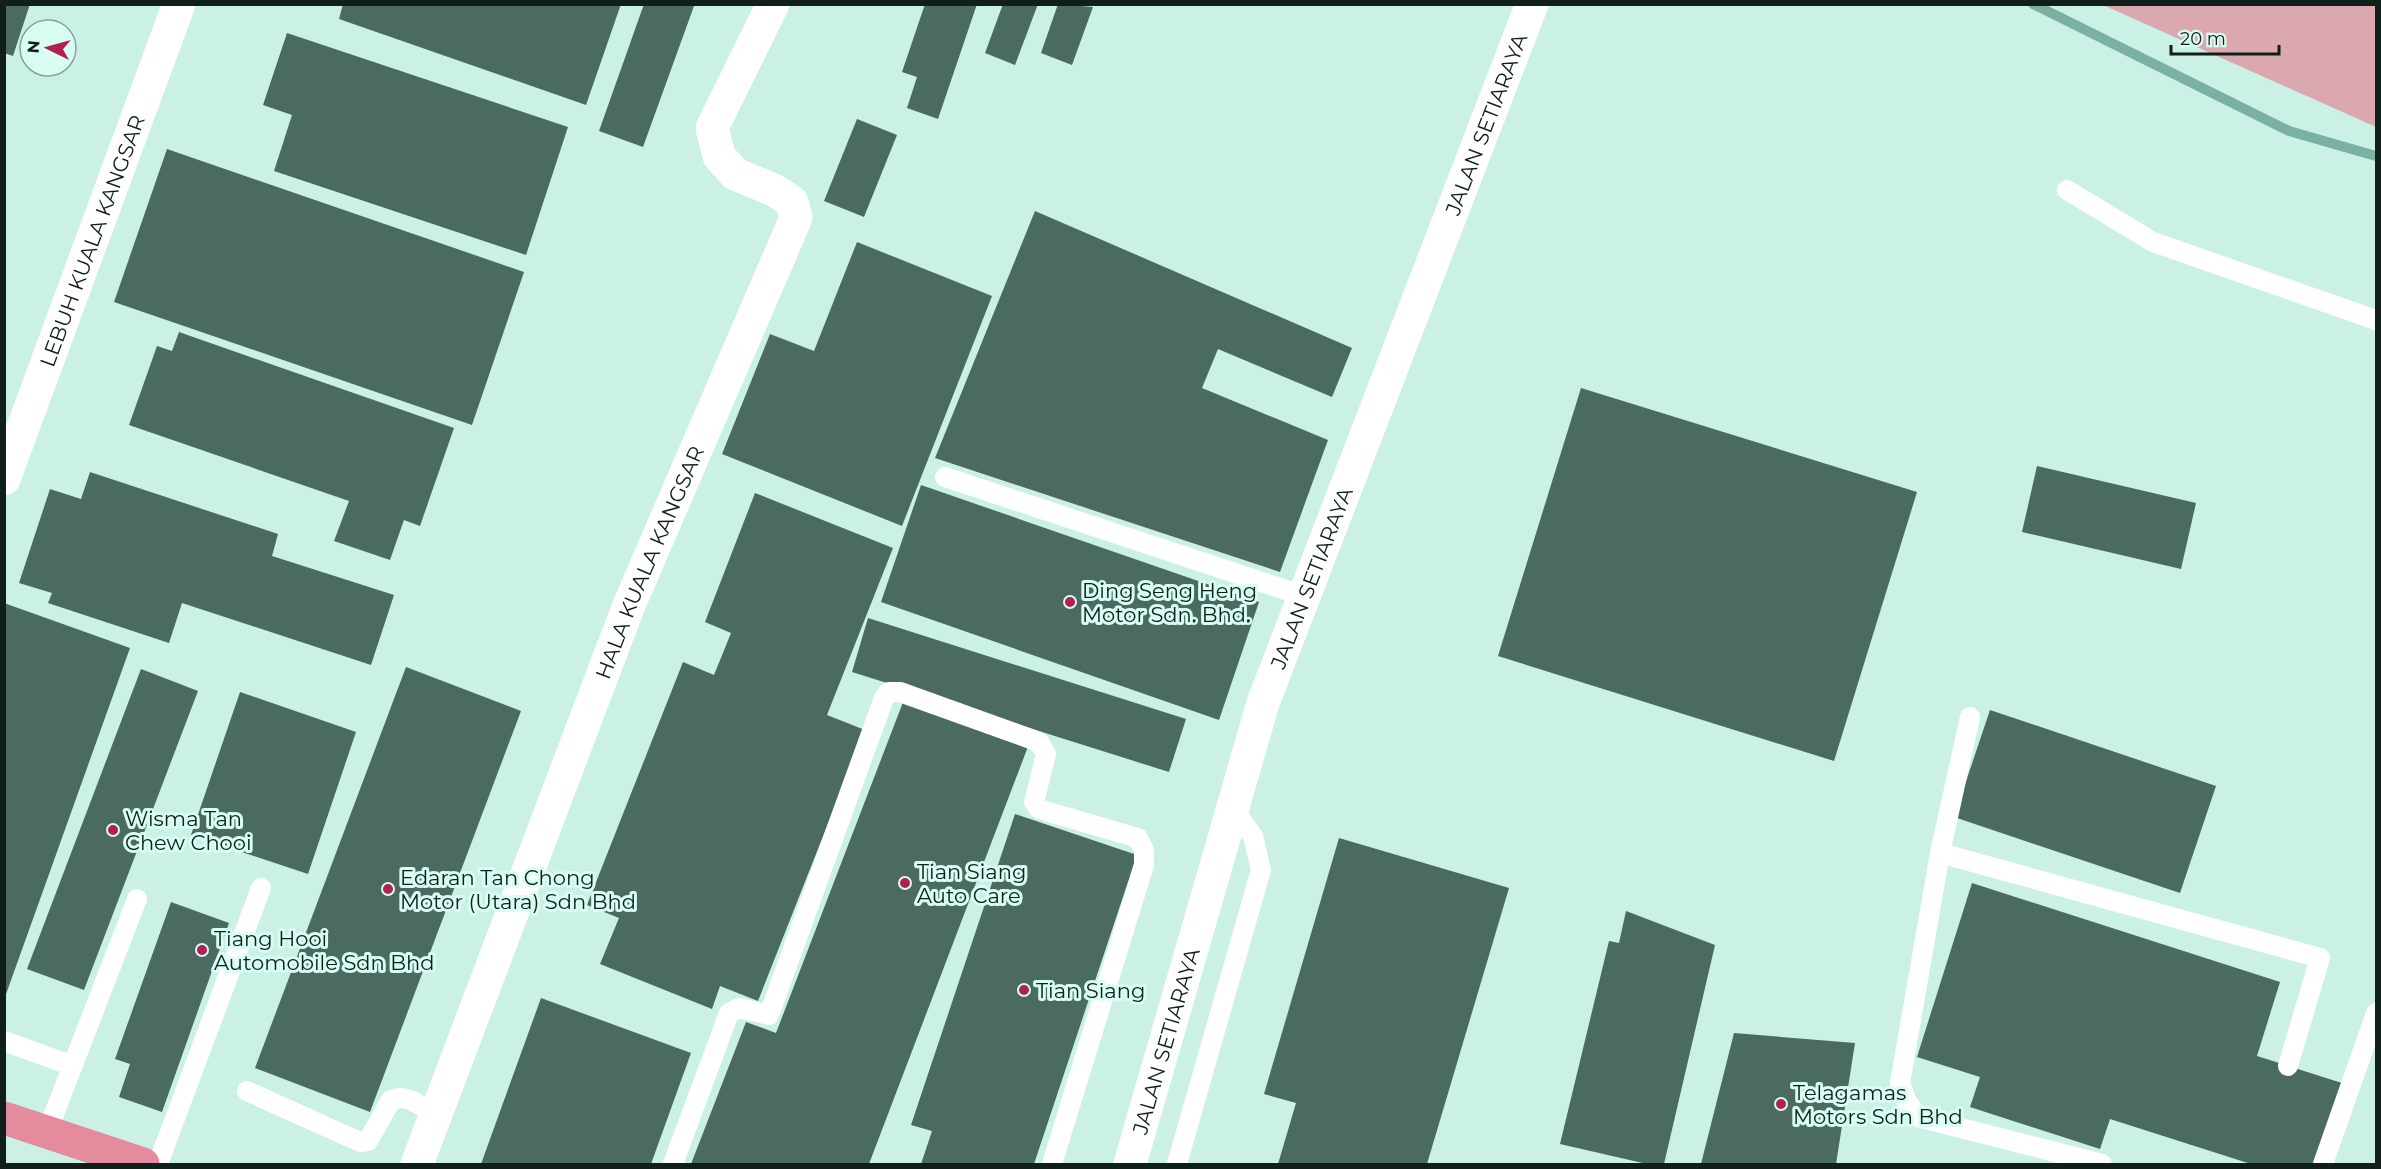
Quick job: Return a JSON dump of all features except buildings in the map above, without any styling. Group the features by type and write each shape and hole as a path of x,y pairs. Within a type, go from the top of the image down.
{"highway":[{"path":"4,1118 143,1164"}],"street":[{"name":"LEBUH KUALA KANGSAR","path":"4,479 179,4"},
{"name":"HALA KUALA KANGSAR","path":"417,1164 629,604 796,218 792,202 735,174 719,156 712,128 773,4"},
{"name":"JALAN SETIARAYA","path":"1130,1164 1263,703 1532,4"}],"lane":[{"path":"2067,190 2153,242 2376,320"},
{"path":"945,477 1304,596"},
{"path":"673,1164 729,1013 739,1008 769,1015 884,698 890,692 900,692 1039,742 1046,754 1035,790 1034,802 1039,809 1137,838 1144,850 1144,865 1052,1164"},
{"path":"1970,717 1940,853 1900,1083 1906,1100 1918,1117 2102,1164"},
{"path":"1177,1164 1261,870 1253,836 1233,808"},
{"path":"1940,853 2320,958 2288,1066"},
{"path":"158,1164 261,888"},
{"path":"47,1132 136,898"},
{"path":"2323,1164 2376,1013"},
{"path":"4,1041 73,1066"},
{"path":"247,1092 360,1142 368,1141 390,1100 397,1097 406,1098 436,1116"}],"shaded area":[{"path":"2103,5 2376,5 2376,127"}],"waterway":[{"path":"2033,4 2289,131 2376,156"}],"place":[{"name":"Ding Seng Heng Motor Sdn. Bhd.","path":"1070,602"},
{"name":"Wisma Tan Chew Chooi","path":"113,830"},
{"name":"Tian Siang Auto Care","path":"905,883"},
{"name":"Edaran Tan Chong Motor (Utara) Sdn Bhd","path":"388,889"},
{"name":"Tiang Hooi Automobile Sdn Bhd","path":"202,950"},
{"name":"Tian Siang","path":"1024,990"},
{"name":"Telagamas Motors Sdn Bhd","path":"1781,1104"}]}
